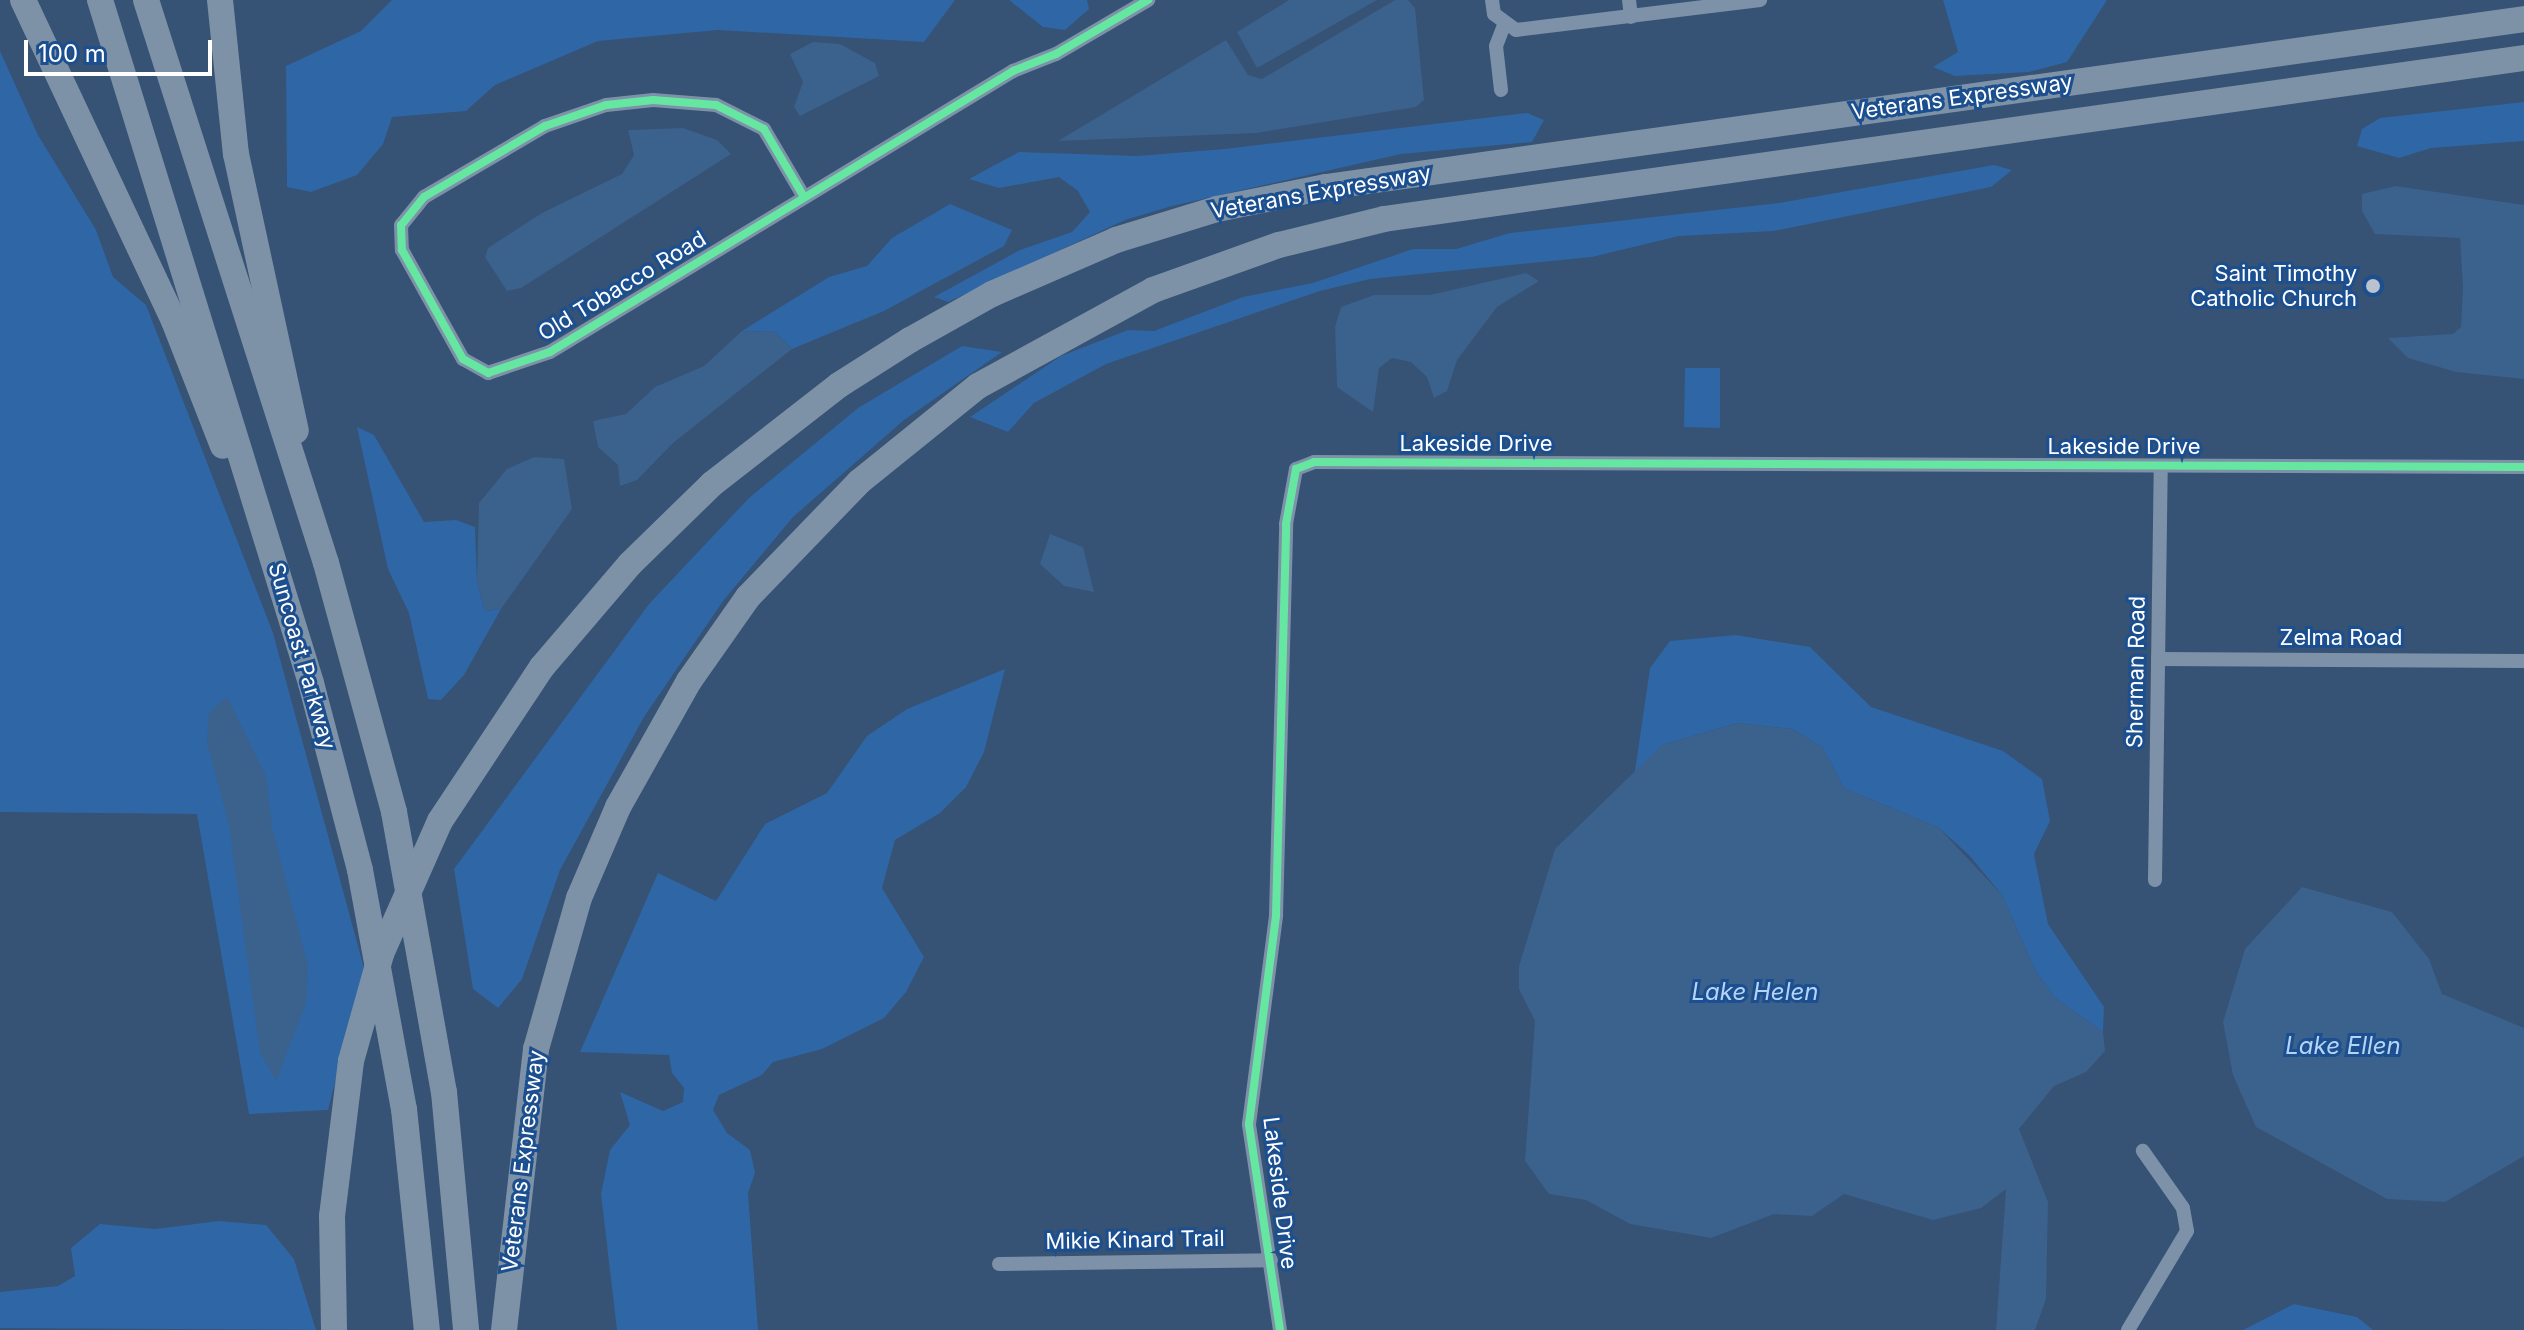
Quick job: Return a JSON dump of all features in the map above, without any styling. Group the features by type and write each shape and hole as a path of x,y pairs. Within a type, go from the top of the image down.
{"highway":[{"path":"23,0 174,321 288,608"},
{"name":"Suncoast Parkway","path":"100,0 288,608 374,934 406,1123 427,1330"},
{"path":"146,0 326,563 394,812 444,1092 466,1330"},
{"path":"220,0 242,190 326,563"},
{"name":"Veterans Expressway","path":"334,1330 332,1216 351,1061 381,954 440,821 542,667 630,564 712,484 827,394 910,340 992,294 1116,240 1217,209 1326,187 2524,19"},
{"name":"Veterans Expressway","path":"504,1330 536,1049 575,910 618,807 689,681 748,597 859,482 978,386 1064,334 1165,285 1279,245 1370,222 2524,58"}],"street":[{"name":"Old Tobacco Road","path":"804,197 764,129 716,105 653,100 606,105 545,126 424,197 401,225 402,250 463,359 488,373 550,352 1013,71 1056,54 1148,0"},
{"path":"1492,0 1504,25 1516,30 1760,0"},
{"path":"1629,0 1631,17"},
{"path":"1501,90 1496,46 1504,25"},
{"name":"Lakeside Drive","path":"1280,1330 1249,1124 1276,915 1286,524 1296,469 1314,462 2524,467"},
{"name":"Sherman Road","path":"2155,880 2161,466"},
{"name":"Zelma Road","path":"2158,659 2524,661"},
{"path":"2128,1330 2187,1231 2183,1208 2143,1151"},
{"name":"Mikie Kinard Trail","path":"999,1264 1271,1260"}],"shaded area":[{"path":"392,0 955,0 924,42 718,30 598,41 495,85 466,111 392,117 383,144 357,175 311,192 287,187 286,66 361,31"},
{"path":"1009,0 1087,0 1089,9 1065,30 1043,27"},
{"path":"1943,0 2107,0 2067,62 2029,72 1955,76 1933,67 1958,52"},
{"path":"0,51 38,135 96,230 113,277 146,305 273,633 364,968 328,1110 249,1114 197,814 0,812"},
{"path":"2524,102 2524,141 2431,148 2399,158 2357,146 2362,129 2380,118"},
{"path":"1527,113 1544,120 1532,142 1401,154 1172,206 1125,220 948,302 934,297 1020,250 1072,232 1090,212 1078,191 1059,177 999,188 969,179 1019,152 1137,156 1224,149"},
{"path":"1994,165 2012,170 1991,187 1774,231 1679,236 1592,257 1370,279 1320,291 1106,364 1034,403 1008,432 970,417 1061,356 1128,330 1154,331 1243,297 1313,283 1413,249 1456,249 1510,233 1779,203"},
{"path":"950,204 1012,230 1004,246 884,311 792,349 775,332 742,331 829,277 867,266 892,238"},
{"path":"962,346 1002,352 904,420 793,517 723,601 644,717 560,870 522,979 498,1008 473,989 454,869 649,604 749,498 858,408"},
{"path":"1685,368 1720,368 1720,428 1684,427"},
{"path":"357,427 374,435 424,522 456,520 475,527 477,582 485,611 501,609 464,675 441,700 428,699 409,613 388,569"},
{"path":"1736,635 1810,647 1871,707 2003,751 2042,779 2050,821 2034,854 2048,924 2104,1007 2103,1032 2055,998 2036,972 2002,895 1969,855 1939,828 1844,788 1822,747 1792,729 1737,723 1662,745 1634,778 1650,668 1670,641"},
{"path":"1005,669 984,752 966,787 940,813 895,840 882,888 924,957 906,992 884,1018 822,1049 773,1062 762,1075 719,1095 713,1110 727,1133 750,1150 755,1173 748,1193 758,1330 617,1330 601,1194 610,1150 630,1125 620,1092 663,1111 683,1102 684,1088 672,1073 669,1055 580,1052 658,873 716,901 765,824 827,793 867,736 907,709"},
{"path":"219,1221 266,1225 294,1259 316,1330 0,1328 0,1292 58,1286 75,1276 71,1248 100,1224 155,1229"},
{"path":"2294,1304 2357,1317 2373,1330 2243,1330"}],"water":[{"path":"1289,0 1377,0 1257,68 1237,32"},
{"path":"1395,0 1408,0 1415,8 1424,100 1416,107 1257,133 1058,141 1226,40 1248,75 1262,79"},
{"path":"813,42 840,44 875,63 879,76 800,116 794,107 803,82 790,54"},
{"path":"683,128 717,140 731,154 521,288 507,291 485,257 488,248 542,213 622,174 634,155 628,130"},
{"path":"2396,186 2524,205 2524,379 2456,372 2408,358 2388,338 2453,334 2461,327 2463,288 2460,238 2375,234 2362,211 2362,194"},
{"path":"1526,273 1539,281 1497,307 1457,360 1447,391 1434,398 1427,377 1411,362 1392,358 1379,368 1373,412 1337,387 1335,327 1341,307 1374,295 1430,295"},
{"path":"742,331 775,332 792,349 673,443 637,480 620,486 618,465 598,447 593,421 626,414 655,387 704,366"},
{"path":"534,457 564,459 572,509 501,609 485,611 477,582 479,503 507,469"},
{"path":"1050,534 1083,547 1094,592 1064,586 1040,564"},
{"path":"227,697 266,776 272,827 308,967 306,1003 276,1081 260,1052 229,825 207,742 209,713"},
{"name":"Lake Helen","path":"1737,723 1792,729 1822,747 1844,788 1939,828 2002,895 2036,972 2055,998 2103,1032 2105,1051 2086,1072 2054,1086 2019,1129 2048,1202 2046,1299 2035,1330 1996,1330 2006,1189 1981,1208 1933,1220 1844,1194 1812,1216 1774,1214 1711,1238 1630,1224 1586,1200 1549,1194 1525,1161 1535,1021 1519,989 1519,966 1555,849 1662,745"},
{"name":"Lake Ellen","path":"2302,887 2392,912 2429,959 2442,994 2524,1028 2524,1156 2445,1202 2387,1199 2256,1127 2233,1075 2223,1022 2245,949"}],"cycle path":[{"path":"804,197 764,129 716,105 653,100 606,105 545,126 424,197 401,225 402,250 463,359 488,373 550,352 1013,71 1056,54 1148,0"},
{"path":"1280,1330 1249,1124 1276,915 1286,524 1296,469 1314,462 2524,467"}],"place":[{"name":"Saint Timothy Catholic Church","path":"2373,286"}]}
